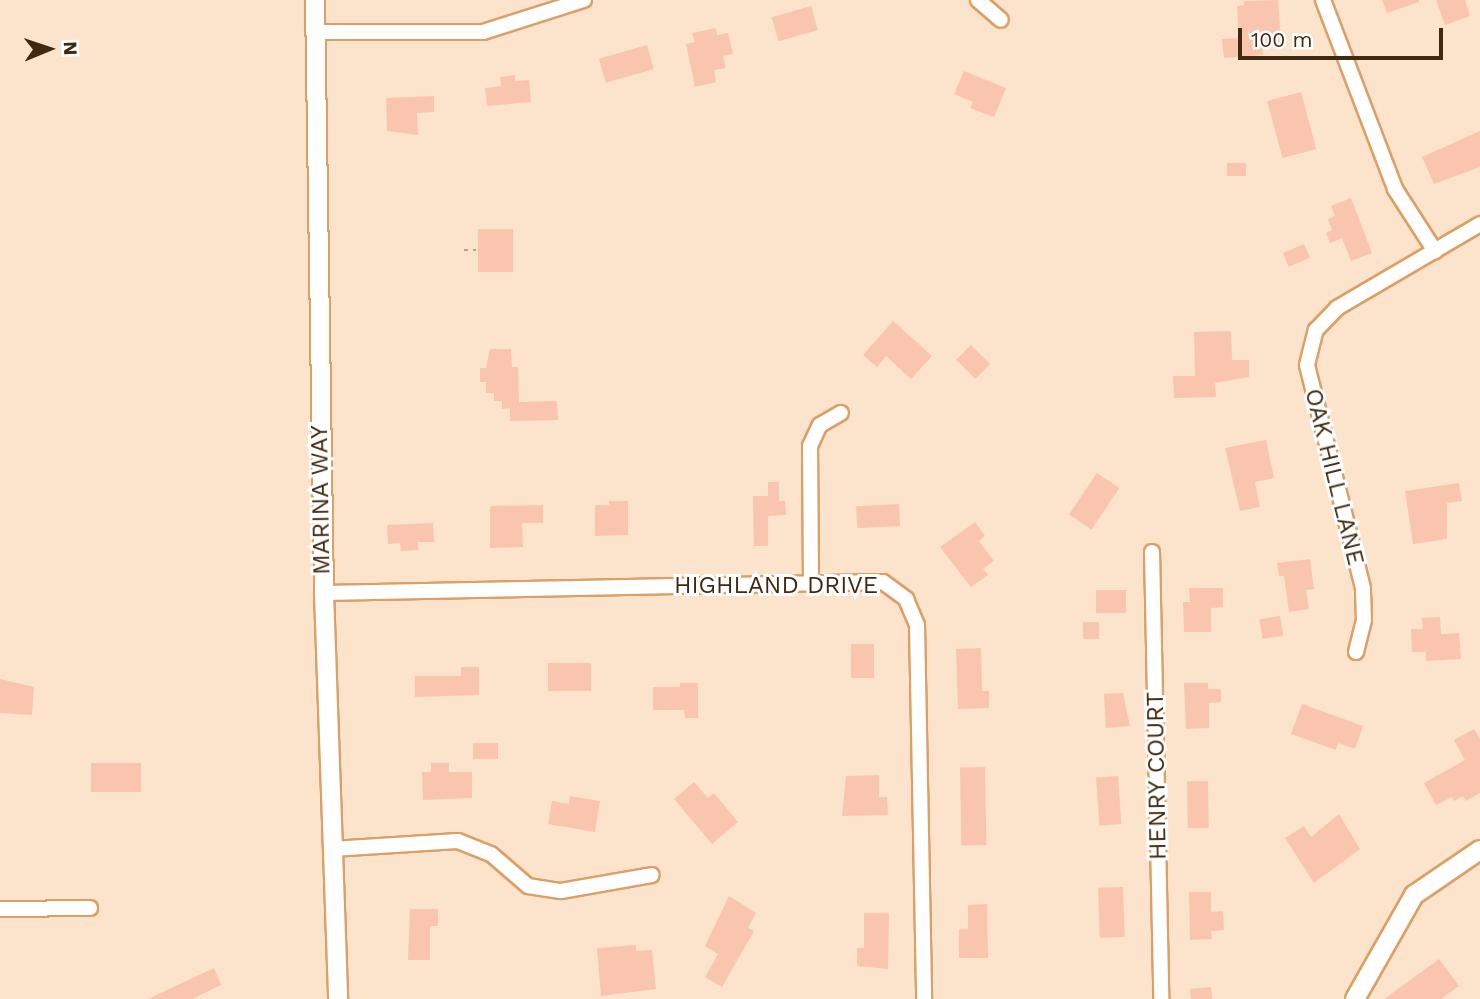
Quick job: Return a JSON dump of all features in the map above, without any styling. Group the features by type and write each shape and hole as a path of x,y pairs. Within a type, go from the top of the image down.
{"street":[{"name":"MARINA WAY","path":"315,0 324,593 338,999"},
{"path":"315,32 483,32 584,0"},
{"path":"978,0 1001,20"},
{"path":"1323,0 1395,189 1435,251"},
{"name":"OAK HILL LANE","path":"1356,652 1364,620 1363,588 1307,365 1316,330 1336,307 1480,224"},
{"path":"811,582 810,446 820,425 841,413"},
{"name":"HENRY COURT","path":"1152,552 1161,999"},
{"name":"HIGHLAND DRIVE","path":"324,593 883,582 906,598 917,625 924,999"},
{"path":"332,849 458,841 491,854 528,886 561,891 652,875"},
{"path":"1354,999 1414,895 1480,850"},
{"path":"0,909 90,908"}],"path":[{"path":"464,250 476,250"}],"building":[{"path":"1278,0 1281,42 1262,43 1263,55 1224,58 1222,39 1239,38 1237,6 1244,5 1244,1"},
{"path":"1382,0 1419,0 1419,2 1387,13"},
{"path":"1436,0 1465,0 1470,16 1445,25"},
{"path":"811,6 818,30 778,41 772,17"},
{"path":"716,28 717,35 728,33 733,54 723,56 726,68 714,70 716,82 695,87 686,44 695,42 692,33"},
{"path":"647,45 654,69 606,83 599,59"},
{"path":"964,71 1006,88 994,117 970,108 973,102 954,94"},
{"path":"515,75 515,81 529,80 531,102 487,106 485,88 501,86 500,77"},
{"path":"1301,92 1316,149 1282,158 1267,101"},
{"path":"434,96 434,112 417,113 418,135 387,131 386,98"},
{"path":"1480,131 1480,167 1434,184 1422,157"},
{"path":"1227,163 1246,163 1246,176 1227,176"},
{"path":"1351,198 1372,253 1351,261 1342,238 1330,243 1326,233 1332,230 1328,219 1335,216 1331,206"},
{"path":"478,229 513,229 513,272 478,272"},
{"path":"1304,244 1310,258 1289,267 1283,253"},
{"path":"893,321 932,356 911,379 886,356 877,367 863,355"},
{"path":"1231,331 1232,360 1249,360 1249,377 1215,383 1216,397 1174,398 1173,376 1195,376 1194,332"},
{"path":"971,345 990,364 975,379 956,360"},
{"path":"490,349 511,349 512,367 518,367 519,402 557,401 558,420 510,421 510,408 502,409 502,401 494,401 494,393 486,393 486,382 480,382 480,368 486,368"},
{"path":"1266,440 1274,478 1255,482 1260,507 1240,511 1225,448"},
{"path":"1097,473 1119,488 1091,530 1069,514"},
{"path":"768,482 779,482 779,501 785,501 786,515 768,516 768,546 754,546 753,496 768,496"},
{"path":"1459,483 1462,501 1447,503 1447,539 1413,544 1405,491"},
{"path":"609,501 628,501 628,535 595,536 595,505 609,505"},
{"path":"899,504 900,526 857,528 856,506"},
{"path":"543,505 543,523 522,523 523,547 490,548 490,506"},
{"path":"975,522 985,536 979,541 994,561 983,569 988,575 971,587 940,547"},
{"path":"433,523 434,542 418,542 418,550 401,551 400,543 388,544 387,525"},
{"path":"1310,559 1314,589 1306,590 1309,609 1289,612 1284,576 1279,576 1277,563"},
{"path":"1189,588 1223,588 1223,607 1211,608 1211,632 1184,632 1183,602 1190,602"},
{"path":"1096,590 1126,590 1126,613 1096,613"},
{"path":"1280,616 1283,636 1262,639 1259,619"},
{"path":"1440,617 1441,634 1459,633 1461,659 1426,661 1426,652 1412,652 1411,629 1423,629 1422,618"},
{"path":"1083,622 1099,622 1099,639 1083,639"},
{"path":"851,644 874,644 874,678 851,678"},
{"path":"981,648 982,691 989,691 989,708 958,709 956,649"},
{"path":"548,663 591,663 591,691 548,691"},
{"path":"461,667 479,667 479,695 415,697 415,676 461,676"},
{"path":"0,679 34,687 32,715 0,713"},
{"path":"680,683 698,683 698,718 685,718 684,710 653,710 653,687 680,687"},
{"path":"1184,683 1208,683 1208,689 1221,689 1221,702 1209,703 1209,728 1186,729"},
{"path":"1123,693 1130,726 1106,728 1104,694"},
{"path":"1302,704 1363,726 1355,749 1338,743 1336,750 1291,734"},
{"path":"1474,729 1480,739 1480,793 1466,801 1463,796 1454,801 1452,797 1436,805 1424,783 1465,760 1454,740"},
{"path":"473,743 498,743 498,759 473,759"},
{"path":"91,763 141,763 141,792 91,792"},
{"path":"431,763 449,763 449,772 472,772 472,798 423,800 422,772 431,772"},
{"path":"960,767 985,767 986,845 961,845"},
{"path":"879,775 879,797 887,797 888,815 842,816 846,776"},
{"path":"1118,776 1121,824 1099,825 1096,778"},
{"path":"1187,781 1208,781 1209,828 1188,828"},
{"path":"694,782 708,798 714,793 738,822 712,844 674,799"},
{"path":"570,796 600,801 595,832 548,824 552,801 569,804"},
{"path":"1339,814 1360,849 1314,883 1285,838 1304,826 1311,837"},
{"path":"1123,887 1125,937 1100,938 1098,888"},
{"path":"1189,892 1211,892 1211,912 1223,911 1224,930 1211,931 1212,939 1190,940"},
{"path":"729,896 756,913 748,928 754,931 722,987 705,977 718,954 705,946"},
{"path":"987,904 988,958 959,958 959,929 968,929 968,905"},
{"path":"410,909 438,909 438,926 430,926 430,960 408,960"},
{"path":"864,913 889,913 888,969 857,966 857,948 864,948"},
{"path":"636,945 636,951 652,950 656,989 601,996 597,948"},
{"path":"1439,959 1459,986 1441,999 1384,999"},
{"path":"214,968 221,985 192,999 148,999"},
{"path":"1211,987 1212,999 1191,999 1190,989"}]}
